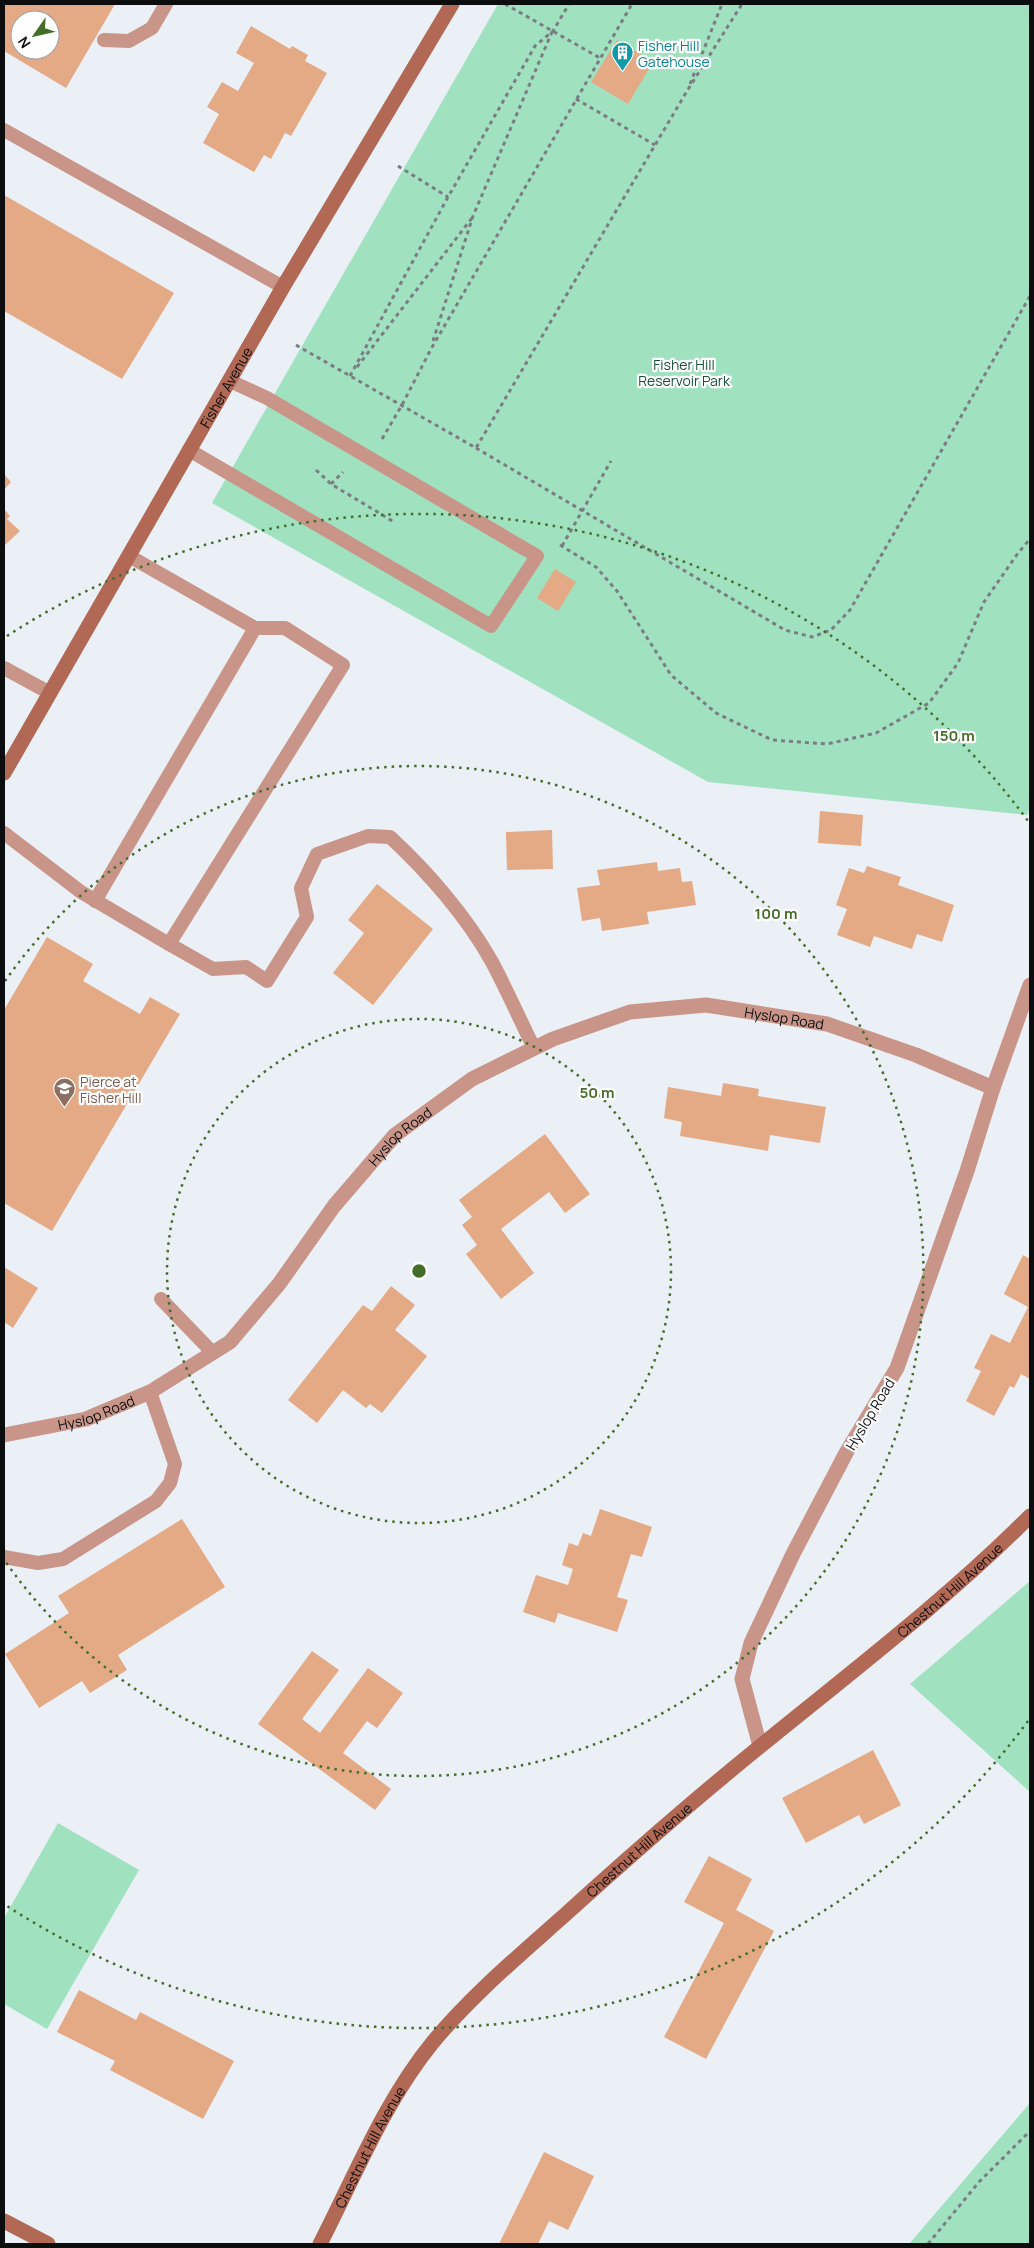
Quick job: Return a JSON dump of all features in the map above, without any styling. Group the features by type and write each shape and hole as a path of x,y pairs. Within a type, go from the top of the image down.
{"main road":[{"name":"Fisher Avenue","path":"4,774 283,287 452,4"},
{"name":"Chestnut Hill Avenue","path":"320,2244 390,2102 433,2042 484,1988 599,1884 760,1746 865,1661 1002,1544 1030,1516"},
{"path":"4,2221 48,2244"}],"street":[{"path":"992,1088 1030,985"},
{"name":"Hyslop Road","path":"4,1435 86,1419 150,1392 230,1342 272,1291 334,1206 395,1135 472,1079 553,1039 630,1012 706,1005 827,1024 916,1055 992,1088 967,1171 897,1368 846,1453 793,1554 751,1643 742,1679 760,1746"}],"lane":[{"path":"104,40 129,41 137,37 152,28 166,4"},
{"path":"4,130 283,287"},
{"path":"189,450 491,626 537,556 275,403 230,380"},
{"path":"129,556 256,628 285,628 343,665 169,944"},
{"path":"95,901 256,628"},
{"path":"4,668 50,693"},
{"path":"4,832 95,901 213,969 246,967 268,981 308,917 301,888 316,854 368,836 390,837 411,856 465,921 491,961 534,1048"},
{"path":"161,1299 214,1353"},
{"path":"4,1557 38,1563 63,1559 156,1501 170,1483 175,1464 150,1392"}],"path":[{"path":"505,4 600,58"},
{"path":"431,349 473,216 553,31 569,4"},
{"path":"374,438 380,442 431,349 632,4"},
{"path":"687,91 722,4"},
{"path":"476,448 687,91 742,4"},
{"path":"350,376 448,197 535,46 553,31"},
{"path":"576,99 655,145"},
{"path":"398,166 448,197"},
{"path":"350,376 473,216"},
{"path":"296,345 583,510 785,630 812,636 831,630 850,610 1030,296"},
{"path":"562,546 611,461"},
{"path":"332,484 347,468"},
{"path":"316,470 332,484 394,522"},
{"path":"553,541 596,567 617,591 671,675 716,713 772,740 827,744 876,733 929,703 958,663 984,602 1030,539"},
{"path":"928,2244 979,2182 1030,2131"}],"green space":[{"name":"Fisher Hill Reservoir Park","path":"498,4 1030,4 1030,808 1027,815 708,782 212,503"},
{"path":"1030,1581 1030,1792 910,1684"},
{"path":"58,1823 139,1870 47,2029 4,2004 4,1918"},
{"path":"1030,2103 1030,2244 909,2244"}],"building":[{"path":"4,4 115,4 66,88 19,60 60,60 60,10 10,10 10,55 4,51"},
{"path":"251,26 290,49 292,46 308,55 305,61 327,73 291,136 285,133 271,159 264,155 254,172 203,143 219,114 207,107 222,82 238,91 254,63 236,53"},
{"name":"Fisher Hill Gatehouse","path":"617,40 653,62 628,104 591,82"},
{"path":"4,195 174,293 122,379 4,311"},
{"path":"4,474 11,482 4,490"},
{"path":"4,509 10,516 7,519 20,531 4,546"},
{"path":"555,569 576,582 558,611 537,598"},
{"path":"820,811 863,815 861,846 818,843"},
{"path":"552,830 553,869 507,870 506,832"},
{"path":"657,862 658,871 680,868 682,882 692,881 696,905 647,912 649,924 602,931 600,918 582,921 577,888 600,885 597,870"},
{"path":"867,866 901,877 898,885 954,905 942,942 917,934 912,949 874,936 870,947 837,935 847,909 836,905 849,868 864,873"},
{"path":"377,884 433,929 373,1005 333,973 364,933 348,920"},
{"name":"Pierce at Fisher Hill","path":"47,937 93,964 83,981 140,1014 150,997 180,1014 52,1231 4,1203 4,1010"},
{"path":"723,1083 759,1089 758,1096 826,1107 820,1143 770,1135 768,1151 680,1136 682,1122 664,1118 668,1087 721,1096"},
{"path":"545,1134 590,1194 565,1213 549,1192 501,1229 534,1273 501,1299 466,1254 477,1245 462,1225 472,1217 459,1200"},
{"path":"1023,1255 1030,1259 1030,1379 1021,1374 1014,1388 1010,1386 994,1416 966,1401 981,1371 974,1368 991,1334 1010,1343 1028,1307 1004,1294"},
{"path":"4,1267 38,1288 13,1328 4,1322"},
{"path":"391,1286 415,1305 395,1330 427,1356 382,1413 370,1404 366,1408 343,1390 317,1423 288,1400 363,1305 372,1311"},
{"path":"600,1509 652,1527 642,1557 631,1554 617,1597 628,1600 617,1632 558,1613 555,1623 523,1612 536,1575 568,1585 573,1569 562,1565 569,1543 578,1546 583,1533 591,1536"},
{"path":"182,1519 225,1587 118,1655 127,1670 90,1693 82,1681 39,1708 5,1654 69,1613 58,1596"},
{"path":"312,1651 339,1670 302,1719 320,1733 368,1668 403,1693 377,1728 367,1721 343,1753 391,1789 375,1810 258,1724"},
{"path":"873,1750 901,1805 864,1824 859,1815 806,1843 782,1798"},
{"path":"709,1856 752,1879 736,1910 774,1931 706,2059 664,2037 724,1923 684,1902"},
{"path":"79,1990 136,2020 140,2012 234,2061 203,2119 110,2070 115,2061 57,2032"},
{"path":"544,2152 594,2176 568,2230 549,2221 538,2244 499,2244"}],"place":[{"name":"Fisher Hill Gatehouse","path":"622,72"},
{"name":"Pierce at Fisher Hill","path":"64,1108"}]}
